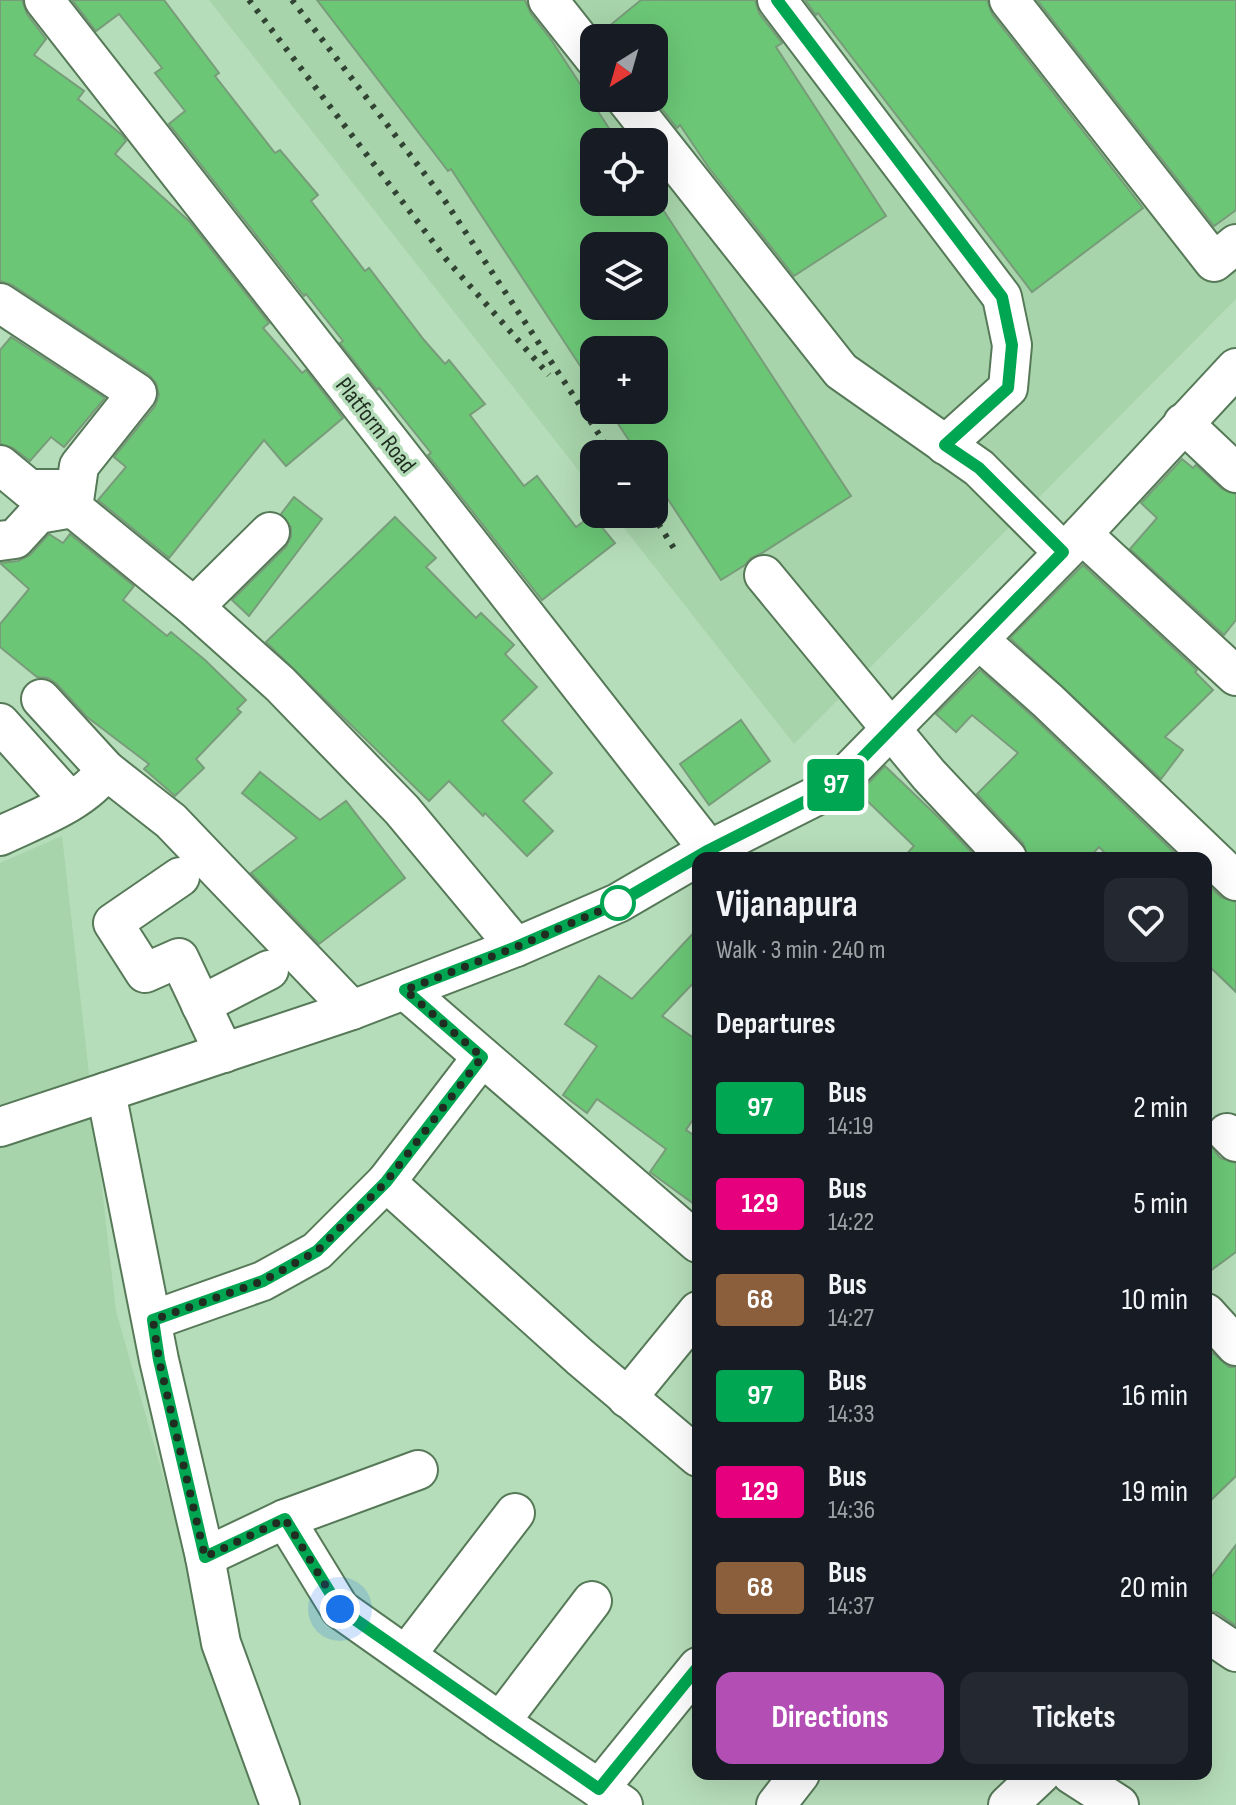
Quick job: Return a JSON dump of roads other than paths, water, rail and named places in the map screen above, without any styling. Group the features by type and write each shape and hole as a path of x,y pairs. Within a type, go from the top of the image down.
{"street":[{"name":"Platform Road","path":"44,0 729,849"},
{"path":"548,0 580,40"},
{"path":"777,0 1002,297 1012,345 1008,388 945,445"},
{"path":"1009,0 1214,262 1236,244"},
{"path":"636,112 841,371 979,468 1236,676"},
{"path":"0,303 137,393 79,466 74,498"},
{"path":"729,849 834,787 1073,543 1236,368"},
{"path":"1183,423 1236,473"},
{"path":"0,465 29,489 74,498 280,684 402,810 516,947"},
{"path":"0,541 15,539 38,514 74,498"},
{"path":"194,607 270,532"},
{"path":"764,575 929,775 1001,852"},
{"path":"979,640 1048,701 1206,852"},
{"path":"41,699 106,770 171,821 352,1010"},
{"path":"0,723 70,801"},
{"path":"0,836 70,801 98,781 106,770"},
{"path":"1212,858 1236,881"},
{"path":"0,1127 352,1010 516,947 692,867"},
{"path":"180,877 113,923 145,973 179,958 224,1053"},
{"path":"201,1005 269,970"},
{"path":"405,990 692,1238"},
{"path":"153,1320 263,1281 317,1251 386,1182 482,1057"},
{"path":"106,1092 159,1360 205,1557 221,1643 280,1805"},
{"path":"386,1182 627,1398 692,1452"},
{"path":"627,1398 692,1318"},
{"path":"1212,1320 1236,1346"},
{"path":"205,1557 285,1519 418,1470"},
{"path":"406,1655 515,1513"},
{"path":"285,1519 340,1609 611,1797 692,1676"},
{"path":"500,1722 592,1601"},
{"path":"1212,1636 1236,1652"},
{"path":"776,1805 795,1780"},
{"path":"1011,1804 1035,1780"},
{"path":"1080,1780 1119,1805"}],"railway":[{"path":"249,0 446,259 549,375"},
{"path":"292,0 443,198 603,440"},
{"path":"661,528 677,553"}]}
